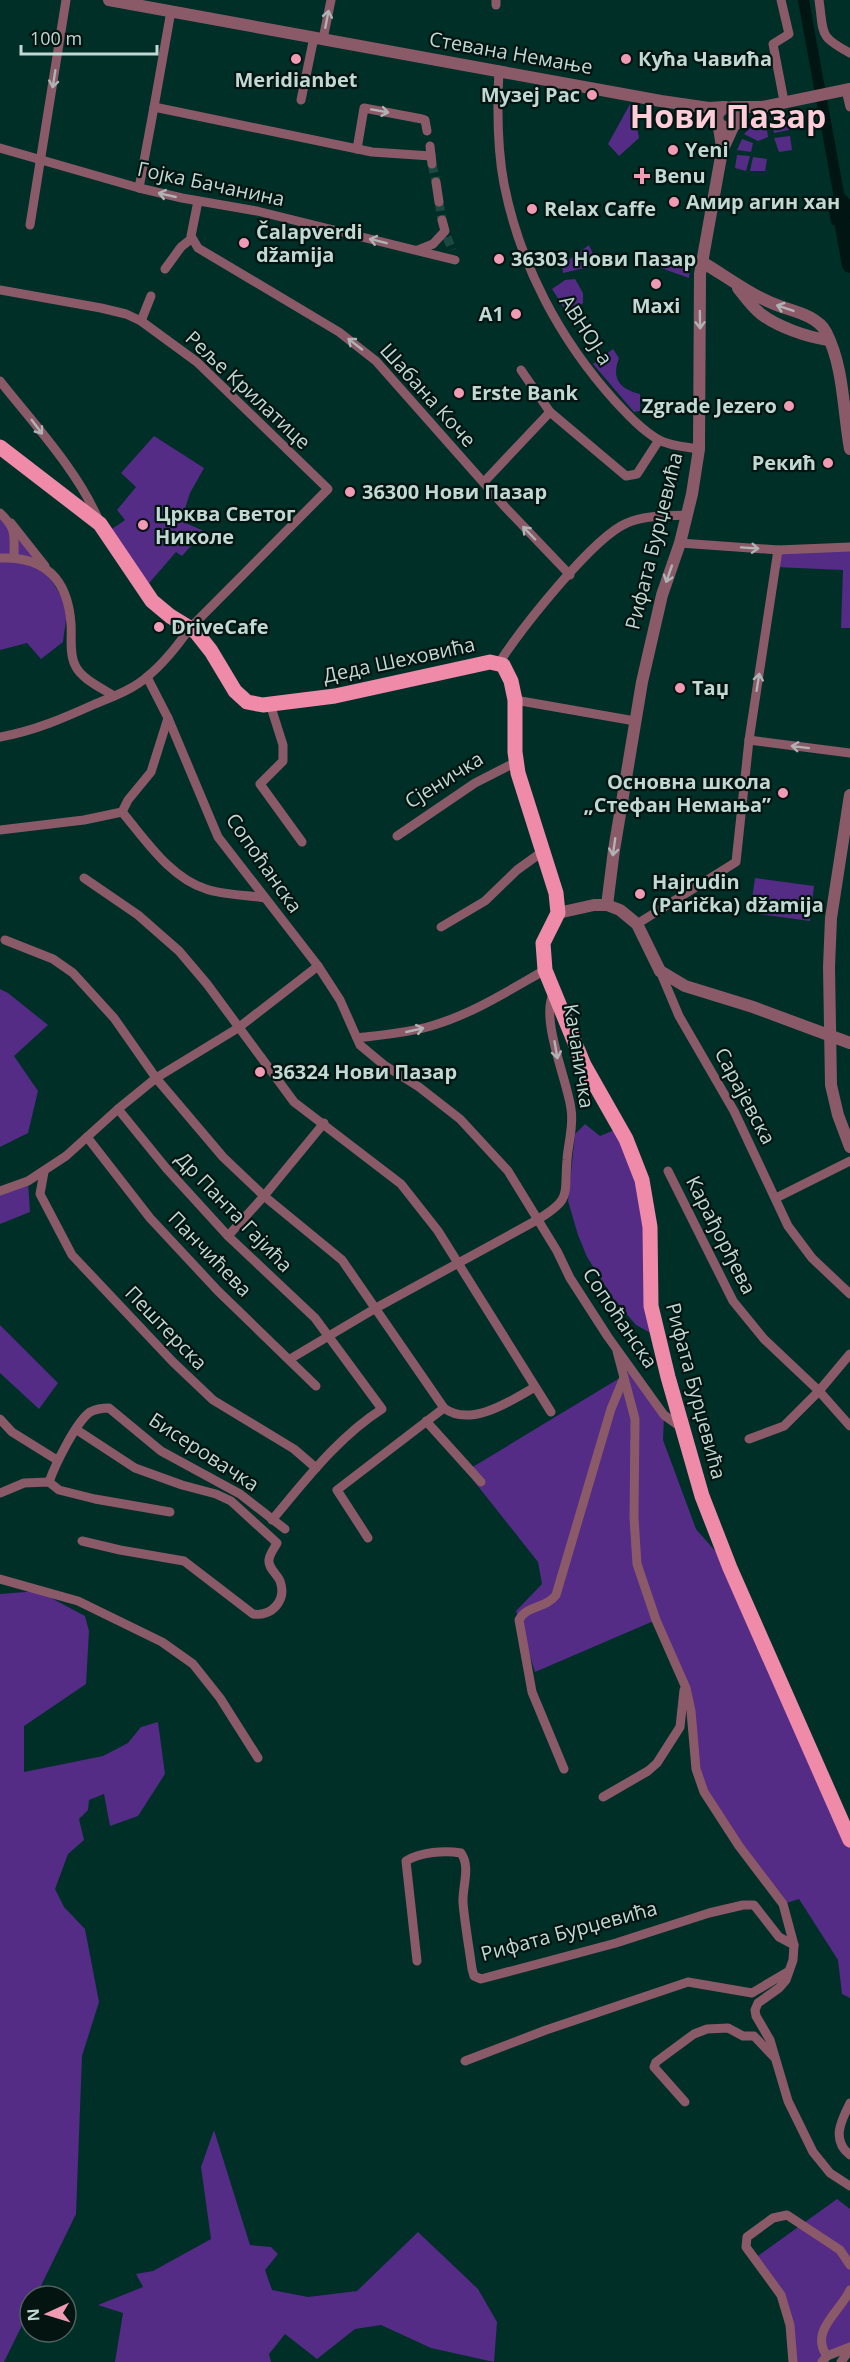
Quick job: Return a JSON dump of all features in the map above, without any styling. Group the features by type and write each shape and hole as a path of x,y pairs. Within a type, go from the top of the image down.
{"main road":[{"path":"0,447 100,524 152,601 164,612 190,628"},
{"name":"Деда Шеховића","path":"190,628 205,642 239,696 256,705 359,691 490,662 499,663"},
{"name":"Сјеничка","path":"499,663 509,674 515,700 516,762 556,893 558,913"},
{"name":"Рифата Бурџевића","path":"558,913 543,943 545,970 584,1065 626,1139 642,1180 651,1227 651,1306 702,1497 730,1568 850,1840"}],"street":[{"path":"30,225 66,0"},
{"name":"Стевана Немање","path":"109,0 700,107"},
{"path":"301,100 331,0"},
{"path":"781,0 789,34 773,44 784,101"},
{"path":"819,0 824,37 850,53"},
{"path":"139,188 171,11"},
{"name":"АВНОЈ-а","path":"499,70 498,131 504,180 514,222 536,279 554,317 584,364 622,408 659,440 699,449"},
{"path":"700,107 762,107 848,90 850,107"},
{"path":"154,107 357,149 431,155"},
{"path":"700,107 727,128 762,107"},
{"path":"718,122 718,112 728,107"},
{"path":"728,107 737,111 736,124"},
{"path":"357,149 364,108 425,120 427,131"},
{"name":"Рифата Бурџевића","path":"718,122 722,151"},
{"name":"Рифата Бурџевића","path":"607,905 635,721 662,595 680,543 699,449 701,379 699,282 722,151 736,124"},
{"name":"Гојка Бачанина","path":"0,148 139,188 257,211 416,250 454,255"},
{"path":"436,182 439,202"},
{"path":"165,269 176,253 191,239 198,201"},
{"path":"416,250 428,248 446,234 442,220"},
{"name":"Шабана Коче","path":"191,239 204,253 339,332 361,348 380,365 570,575"},
{"path":"702,262 735,284 773,304 805,315 826,331 837,367 850,449"},
{"path":"735,284 753,307 768,318 803,333 828,340"},
{"name":"Реље Крилатице","path":"0,290 101,308 126,314 141,321 197,363 328,489 190,628"},
{"path":"141,321 151,296"},
{"path":"521,370 550,412 626,476 637,474 659,440"},
{"path":"0,381 36,425 84,492 100,524"},
{"path":"484,482 550,412"},
{"path":"0,513 11,523 62,587 69,603 75,666 84,676 114,696"},
{"name":"Деда Шеховића","path":"499,663 528,622 570,575 618,527 641,518 686,515"},
{"path":"11,523 14,536 14,558"},
{"path":"680,543 778,550 850,546"},
{"path":"637,924 736,862 750,740 778,550"},
{"path":"0,558 14,558 46,567"},
{"path":"0,737 25,733 47,725 114,696 147,678 190,628"},
{"name":"Сопоћанска","path":"147,678 168,718 218,837 318,966 340,1000 360,1045 371,1056 426,1092 468,1127 508,1171 558,1251 580,1295 616,1349 664,1415 682,1428"},
{"path":"515,700 635,721"},
{"path":"270,704 283,745 283,760 260,784 302,843"},
{"path":"0,830 84,820 122,812 151,772 168,718"},
{"path":"750,740 850,753"},
{"name":"Сјеничка","path":"397,836 492,773 516,762"},
{"path":"850,795 830,924 840,1040 831,1085 838,1115 850,1147"},
{"path":"122,812 163,860 189,881 207,890 265,898"},
{"path":"441,927 485,901 517,870 542,852"},
{"path":"84,878 138,915 179,951 207,984 294,1102 401,1184 438,1231 550,1412"},
{"path":"558,913 582,906 607,905"},
{"name":"Сарајевска","path":"607,905 625,913 637,924 681,1022 729,1103 796,1238 812,1258 850,1294"},
{"path":"5,940 53,959 73,973 114,1017 156,1078 223,1157 264,1196 342,1260 444,1408 460,1416 498,1409 535,1387"},
{"path":"0,1191 28,1181 44,1172 66,1156 156,1078 238,1028 318,966"},
{"path":"357,1038 396,1035 446,1021 505,994 545,970"},
{"path":"660,971 692,989 746,1004 840,1040"},
{"name":"Качаничка","path":"537,1220 561,1203 566,1191 572,1112 559,1065 549,1010 555,993"},
{"name":"Др Панта Гајића","path":"118,1109 166,1168 228,1236 315,1318 382,1408 345,1439 316,1468"},
{"path":"228,1236 324,1123"},
{"name":"Панчићева","path":"87,1137 150,1218 218,1291 291,1359 316,1386"},
{"path":"776,1198 850,1161"},
{"name":"Карађорђева","path":"668,1171 733,1301 770,1346 819,1391 850,1426"},
{"name":"Пештерска","path":"44,1172 40,1194 72,1255 165,1354 213,1400 294,1449 316,1468"},
{"path":"291,1359 376,1308 537,1220"},
{"path":"616,1349 635,1419 634,1518 637,1564 656,1620 686,1688 692,1711 694,1759 704,1792 739,1846 783,1904 794,1945 793,1960 786,1980 779,1988 762,1999 755,2010 758,2021 770,2040 788,2101 813,2152 830,2173 850,2186"},
{"path":"749,1439 784,1426 819,1391 850,1354"},
{"path":"564,1769 532,1692 519,1620 525,1612 548,1604 556,1595 611,1409 623,1380"},
{"name":"Бисеровачка","path":"49,1482 57,1460 84,1418 91,1412 109,1408 161,1451 240,1494 285,1529"},
{"path":"369,1538 337,1490 444,1408"},
{"path":"0,1419 12,1432 57,1460"},
{"path":"426,1421 481,1482"},
{"name":"Бисеровачка","path":"77,1430 135,1468 231,1501 277,1543 269,1560 271,1568 280,1581 281,1591 278,1602 273,1610 263,1615 253,1614 184,1561 82,1541"},
{"path":"272,1520 316,1468"},
{"path":"0,1492 24,1483 49,1482 59,1490 86,1497 170,1512"},
{"path":"0,1580 78,1601 162,1642 193,1664 220,1698 258,1758"},
{"path":"603,1797 648,1771 657,1763 680,1726 683,1693 686,1688"},
{"name":"Рифата Бурџевића","path":"417,1961 406,1861 413,1857 453,1851 461,1852 464,1857 466,1867 463,1902 472,1969 474,1976 481,1979 574,1955 709,1913 743,1905 754,1905 779,1937 794,1945"},
{"path":"465,2061 546,2030 688,1982 752,1993 789,1971"},
{"path":"686,2102 654,2067 656,2062 694,2034 722,2027 742,2036 752,2035 776,2059"},
{"path":"850,2103 841,2121 838,2134 842,2147 850,2155"},
{"path":"793,2362 790,2325 781,2295 746,2247 747,2237 773,2218 787,2215 840,2250 850,2265"},
{"path":"850,2290 822,2332 821,2346 824,2359 850,2348"},
{"path":"841,2362 850,2348"}],"shaded area":[{"path":"798,0 809,0 844,193 850,200 850,231 838,233 837,225 832,225 827,204 834,198"},
{"path":"630,104 640,108 636,122 639,138 619,156 608,144"},
{"path":"787,115 789,130 774,133 771,118"},
{"path":"766,123 768,137 758,141 744,134 752,126"},
{"path":"790,136 792,150 779,152 774,138"},
{"path":"742,139 753,143 751,152 737,150"},
{"path":"737,155 750,156 746,171 735,168"},
{"path":"753,157 767,159 765,171 750,171"},
{"path":"589,245 593,254 593,266 563,273 562,265"},
{"path":"691,259 689,278 658,267 658,263"},
{"path":"575,279 583,293 583,303 568,314 552,289 565,280"},
{"path":"613,349 619,358 616,372 619,382 627,389 640,394 640,411 634,412 593,364"},
{"path":"154,436 204,468 190,493 181,521 204,531 182,556 176,552 144,589 109,531 125,520 117,510 136,487 121,473"},
{"path":"0,518 48,576 66,609 63,642 41,659 27,643 0,650"},
{"path":"850,547 850,628 841,628 843,570 775,567 778,550"},
{"path":"755,878 814,886 810,921 750,913"},
{"path":"0,989 48,1025 14,1056 38,1091 28,1133 0,1147"},
{"path":"585,1124 600,1136 619,1128 633,1153 658,1337 636,1325 613,1298 587,1257 578,1235 568,1201 575,1134"},
{"path":"28,1181 30,1212 0,1224 0,1191"},
{"path":"0,1325 58,1383 39,1409 0,1373"},
{"path":"633,1370 664,1415 663,1440 696,1529 730,1568 850,1840 850,1998 842,1994 838,1960 799,1899 783,1904 704,1792 691,1711 656,1620 535,1672 516,1611 542,1584 538,1562 466,1471"},
{"path":"38,1591 85,1616 89,1631 86,1684 24,1726 24,1772 103,1756 128,1743 141,1727 158,1722 165,1774 138,1816 110,1826 104,1794 89,1800 88,1810 79,1819 84,1840 68,1854 55,1889 64,1907 85,1929 99,2002 82,2056 76,2214 42,2284 18,2284 18,2333 4,2362 0,2362 0,1594"},
{"path":"214,2130 250,2245 271,2247 278,2254 265,2270 272,2290 308,2297 357,2291 418,2232 478,2289 497,2322 494,2362 431,2348 381,2325 355,2329 317,2359 285,2334 269,2354 271,2362 115,2362 123,2313 98,2305 143,2287 136,2274 153,2271 211,2239 201,2167"},
{"path":"837,2199 850,2209 850,2347 822,2362 793,2362 781,2295 755,2258"}],"waterway":[{"path":"840,210 850,265"}],"tunnel":[{"path":"432,164 436,182"},
{"path":"439,202 442,220"},
{"path":"447,237 452,250"}],"place":[{"name":"Meridianbet","path":"296,59"},
{"name":"Кућа Чавића","path":"626,59"},
{"name":"Музеј Рас","path":"592,95"},
{"name":"Yeni","path":"673,150"},
{"name":"Benu","path":"642,176"},
{"name":"Амир агин хан","path":"674,202"},
{"name":"Relax Caffe","path":"532,209"},
{"name":"Čalapverdi džamija","path":"244,243"},
{"name":"36303 Нови Пазар","path":"499,259"},
{"name":"Maxi","path":"656,284"},
{"name":"A1","path":"516,314"},
{"name":"Erste Bank","path":"459,393"},
{"name":"Zgrade Jezero","path":"789,406"},
{"name":"Рекић","path":"828,463"},
{"name":"36300 Нови Пазар","path":"350,492"},
{"name":"Црква Светог Николе","path":"143,525"},
{"name":"DriveCafe","path":"159,627"},
{"name":"Таџ","path":"680,688"},
{"name":"Основна школа „Стефан Немања”","path":"783,793"},
{"name":"Hajrudin (Parička) džamija","path":"640,894"},
{"name":"36324 Нови Пазар","path":"260,1072"}],"district":[{"name":"Нови Пазар","path":"728,117"}]}
